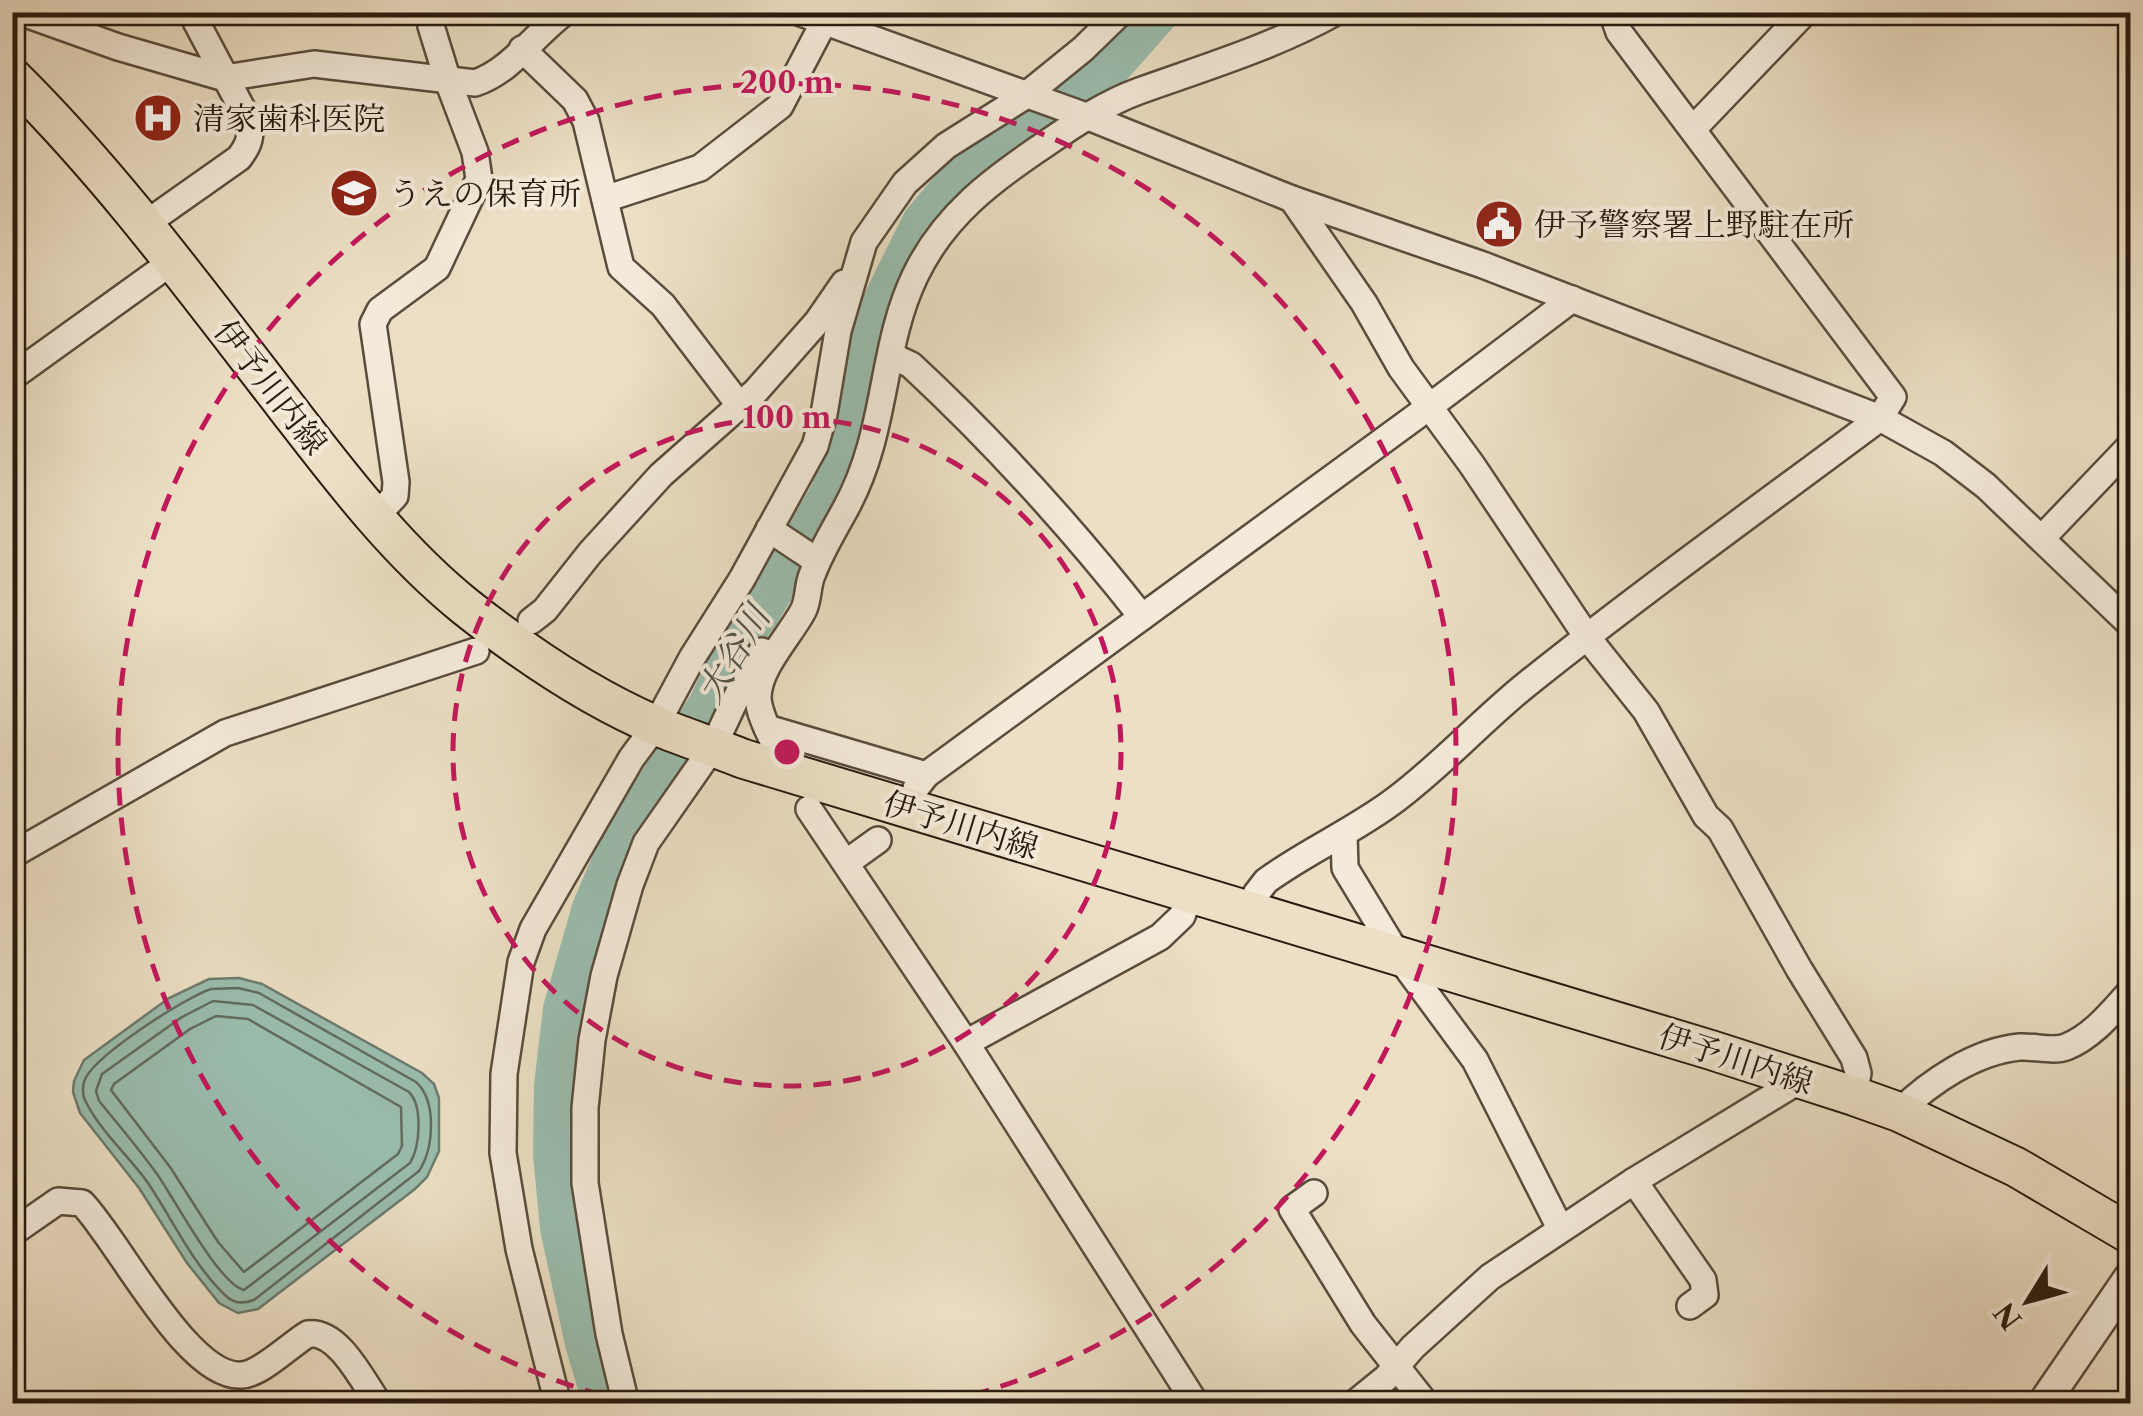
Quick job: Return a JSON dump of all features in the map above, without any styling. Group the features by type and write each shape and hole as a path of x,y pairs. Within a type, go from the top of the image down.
{"main road":[{"name":"伊予川内線","path":"12,77 80,147 375,517 463,604 520,648 687,737 1899,1112 2016,1167 2130,1234"}],"street":[{"path":"20,12 149,57 226,78 314,64 475,84 489,79 565,12"},
{"path":"144,225 239,158 248,146 250,129 190,12"},
{"path":"375,517 395,496 396,482 373,324 380,310 437,268 478,179 475,152 430,26 430,12"},
{"path":"798,12 1081,115 1292,199 1572,299 1880,418 1943,453 2042,538 2130,624"},
{"path":"626,1404 609,1334 585,1183 584,1108 604,976 630,885 687,737 815,446 838,331 864,242 905,183 946,146 1028,97 1121,12"},
{"path":"558,1404 516,1230 504,1153 504,1074 521,962 534,929 631,759 687,737 746,676 853,496 872,451 898,321 916,274 950,220 990,181 1081,115 1138,91 1236,59 1336,12"},
{"path":"1248,913 1266,881 1400,797 1462,745 1499,707 1587,637 1880,418 1893,397 1619,32 1612,12"},
{"path":"1694,129 1805,12"},
{"path":"605,199 700,168 780,106 824,22"},
{"path":"522,49 575,100 586,121 621,267 662,305 740,406"},
{"path":"1292,199 1364,302 1400,368 1587,637 1662,734 1706,816 1720,828 1854,1058 1858,1073 1854,1096"},
{"path":"12,377 172,261"},
{"path":"531,621 545,610 590,553 661,476 740,406 817,322 859,262"},
{"path":"811,566 806,607 763,676 758,697 770,735 921,782 1572,299"},
{"path":"892,356 911,365 1016,468 1142,617"},
{"path":"2042,538 2130,446"},
{"path":"774,532 811,566"},
{"path":"12,855 225,733 476,651"},
{"path":"809,809 966,1043 1196,1404"},
{"path":"1344,834 1345,868 1399,956 1476,1060 1560,1228"},
{"path":"846,864 878,840"},
{"path":"966,1043 1160,937 1182,916 1190,895"},
{"path":"1899,1112 1920,1091 1981,1057 2015,1048 2064,1048 2096,1028 2130,992"},
{"path":"1354,1404 1490,1277 1560,1228 1800,1080"},
{"path":"1634,1181 1703,1280 1704,1295 1690,1306"},
{"path":"1314,1194 1292,1209 1363,1324 1426,1404"},
{"path":"12,1234 58,1200 82,1202 186,1343 210,1367 246,1375 308,1334 318,1333 336,1344 380,1404"},
{"path":"2043,1404 2130,1277"}],"water":[{"path":"239,978 262,984 422,1073 434,1084 439,1098 439,1151 427,1177 415,1189 258,1309 238,1313 219,1303 187,1263 139,1188 80,1113 73,1092 84,1060 169,998 209,979"}],"waterway":[{"name":"大谷川","path":"603,1404 585,1343 560,1228 553,1154 554,1086 563,1009 592,908 621,840 708,705 736,646 762,610 829,495 851,441 873,321 922,222 957,181 1107,72 1160,12"}],"place":[{"name":"清家歯科医院","path":"158,118"},
{"name":"うえの保育所","path":"354,193"},
{"name":"伊予警察署上野駐在所","path":"1499,224"}]}
